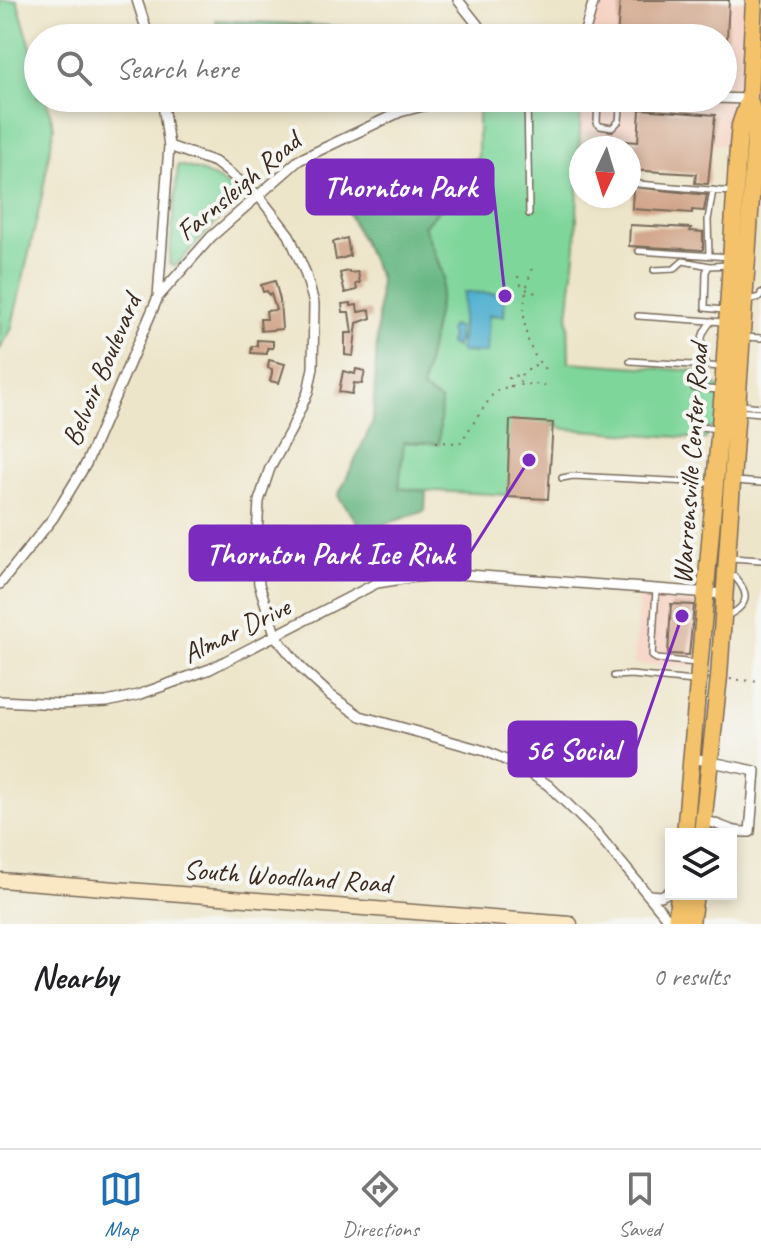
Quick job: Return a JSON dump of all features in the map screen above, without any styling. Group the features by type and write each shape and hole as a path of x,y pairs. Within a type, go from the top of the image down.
{"main road":[{"name":"Warrensville Center Road","path":"733,399 716,367 730,323 743,301 752,240 749,185 740,125 755,100 754,0"},
{"name":"Warrensville Center Road","path":"686,828 701,663 715,594 733,399 730,261 749,185"},
{"name":"Warrensville Center Road","path":"703,827 722,619 715,594 726,563 720,429 733,399"},
{"path":"674,924 678,900"},
{"path":"691,924 694,900"}],"street":[{"path":"137,0 145,24"},
{"path":"458,0 477,24"},
{"path":"587,24 594,0"},
{"name":"Belvoir Boulevard","path":"0,584 53,518 86,464 158,297 169,146 164,112"},
{"name":"Farnsleigh Road","path":"158,297 211,237 299,160 400,112"},
{"path":"169,146 215,162 258,195 293,243 314,303 313,368 308,392 270,468 259,501 256,552 259,584 276,637 311,678 360,716 485,751 519,766 548,785 576,809 674,924"},
{"name":"Almar Drive","path":"0,701 60,704 122,698 168,686 276,637 377,583 415,577 456,574 715,594"},
{"path":"693,758 755,771 750,832 732,833 719,823 703,827"},
{"name":"South Woodland Road","path":"0,880 570,924"},
{"path":"650,895 665,894"}],"lane":[{"path":"527,112 529,214"},
{"path":"597,112 597,123 612,128 619,121 620,112"},
{"path":"641,184 713,190 749,185"},
{"path":"709,255 708,220 713,190"},
{"path":"639,251 709,255 730,261"},
{"path":"654,270 674,269 683,261 710,266 730,261"},
{"path":"710,266 706,272 705,308 761,338"},
{"path":"743,301 760,297 761,293"},
{"path":"638,316 730,323"},
{"path":"716,367 701,352 703,332 730,323"},
{"path":"630,361 716,367"},
{"path":"694,388 761,407"},
{"path":"733,399 761,413"},
{"path":"691,426 720,429"},
{"path":"562,478 761,483"},
{"path":"726,563 761,560"},
{"path":"722,619 742,607 745,600 743,587 726,563"},
{"path":"656,589 652,656 701,663"},
{"path":"614,676 699,681"}],"path":[{"path":"532,269 525,290 523,317 532,350 547,371"},
{"path":"518,276 519,284 525,290 536,293"},
{"path":"516,319 523,317"},
{"path":"511,388 509,377 521,375 539,362"},
{"path":"520,383 521,375"},
{"path":"436,442 460,443 495,391 520,383 545,385"},
{"path":"729,679 760,682"}],"shaded area":[{"path":"594,0 761,0 761,100 749,99 738,146 641,139 641,136 580,134 581,112 737,112 737,24 587,24"},
{"path":"639,588 707,593 700,668 634,664"}],"green space":[{"path":"0,0 17,0 24,24 24,112 50,112 54,127 41,201 11,330 0,349"},
{"path":"216,20 293,24 216,24"},
{"path":"478,112 581,112 580,136 569,136 569,208 577,208 568,316 569,362 698,371 723,390 720,429 707,428 706,439 566,429 553,425 544,497 399,489 404,442 439,443 422,390 444,277 424,226 478,170"},
{"path":"478,158 478,170 424,226 444,277 422,389 441,401 439,444 404,442 399,488 426,491 425,511 364,531 338,496 373,422 380,278 346,208 415,174"},
{"path":"178,165 212,176 240,197 175,266 169,264"}],"water":[{"path":"464,292 505,294 504,316 489,315 487,353 460,352 460,342 456,342 456,347 449,344 452,326 458,328 458,339 461,339"}],"building":[{"path":"620,0 729,0 728,24 618,24"},
{"path":"640,112 715,115 708,184 695,183 696,174 641,171"},
{"path":"641,188 707,195 704,211 632,209 641,208"},
{"path":"630,225 691,228 690,231 703,232 703,250 629,246"},
{"path":"347,238 350,256 336,260 333,242"},
{"path":"358,272 360,283 356,284 357,290 345,293 340,273"},
{"path":"275,281 282,329 261,331 260,319 267,319 266,311 276,310 271,294 263,292 261,285"},
{"path":"351,303 351,306 357,305 358,312 370,310 371,318 357,323 353,356 345,355 345,333 352,333 349,312 343,312 342,304"},
{"path":"257,340 273,341 273,348 267,348 267,354 251,353 252,346 257,346"},
{"path":"269,360 285,364 279,383 270,381 272,369 268,368"},
{"path":"356,369 365,371 362,384 354,383 352,394 339,392 343,371 355,374"},
{"path":"510,420 553,423 548,499 507,497"},
{"path":"671,604 694,605 689,655 668,654"}],"place":[{"name":"Thornton Park","path":"505,296"},
{"name":"Thornton Park Ice Rink","path":"529,460"},
{"name":"56 Social","path":"682,616"}]}
